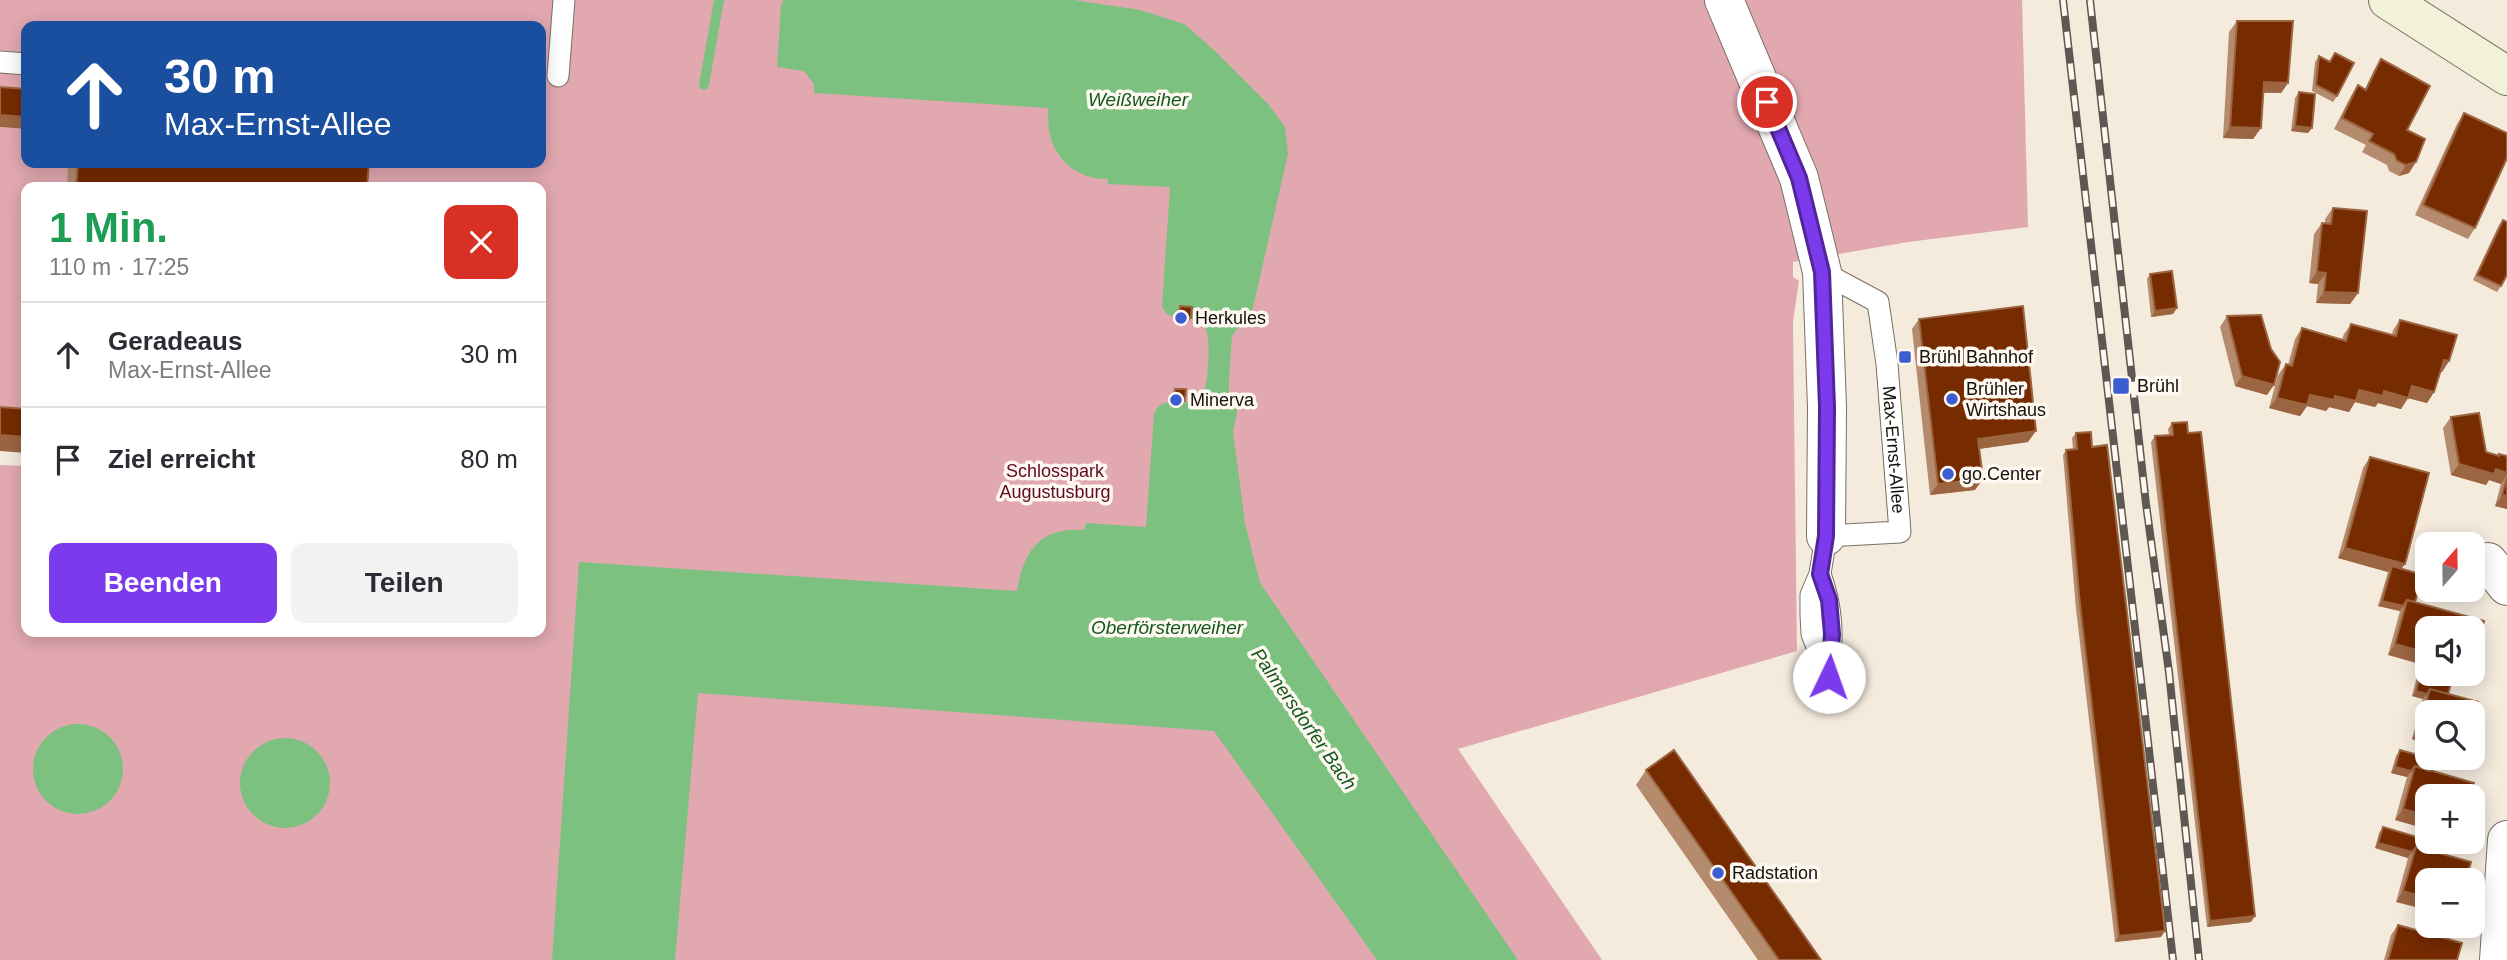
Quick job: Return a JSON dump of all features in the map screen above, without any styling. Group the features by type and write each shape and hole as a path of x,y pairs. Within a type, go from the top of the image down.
{"main road":[{"path":"2388,0 2507,76"}],"street":[{"path":"1724,0 1799,178 1822,272 1827,407 1826,536"},
{"path":"2499,960 2507,840"}],"lane":[{"path":"558,76 550,53 564,0"},
{"path":"0,62 21,64"},
{"name":"Max-Ernst-Allee","path":"1822,272 1878,302 1887,363 1900,532 1826,536"},
{"path":"1820,574 1826,536"}],"green space":[{"name":"Schlosspark Augustusburg","path":"0,0 2022,0 2028,227 1908,242 1793,262 1793,277 1799,281 1793,322 1797,651 1458,749 1602,960 0,960 0,465 21,466 21,637 546,637 546,182 358,182 360,168 546,168 546,21 21,21 21,99 0,97"},
{"path":"0,127 21,129 21,168 69,168 67,182 21,182 21,425 0,423"}],"water":[{"path":"784,0 1074,0 1140,10 1184,24 1268,104 1285,127 1288,154 1250,321 1242,323 1232,336 1229,380 1229,393 1234,404 1238,406 1233,432 1245,523 1260,583 1518,960 1377,960 1214,731 698,693 675,960 552,960 579,562 1017,591 1029,553 1045,537 1068,530 1084,530 1086,523 1146,527 1154,414 1162,404 1170,402 1170,406 1191,401 1202,395 1204,390 1209,351 1205,328 1196,320 1176,311 1175,318 1167,314 1162,307 1170,187 1108,184 1108,179 1078,172 1056,151 1049,131 1048,108 814,93 814,84 804,71 777,67 781,5"},
{"path":"78,724 95,727 110,737 120,752 123,769 120,786 110,801 95,811 78,814 61,811 46,801 36,786 33,769 36,752 46,737 61,727"},
{"path":"285,738 302,741 317,751 327,766 330,783 327,800 317,815 302,825 285,828 268,825 253,815 243,800 240,783 243,766 253,751 268,741"}],"building":[{"path":"2237,21 2293,21 2288,83 2264,82 2261,128 2230,127"},
{"path":"2335,53 2354,63 2337,96 2316,85 2319,56 2330,62"},
{"path":"2381,59 2430,86 2407,130 2425,139 2416,162 2406,165 2397,161 2394,154 2369,141 2373,134 2342,118 2358,85 2366,90"},
{"path":"0,87 21,89 21,117 0,115"},
{"path":"2299,92 2315,94 2312,128 2295,126"},
{"path":"2464,113 2507,133 2507,158 2475,228 2423,205"},
{"path":"78,168 369,168 367,182 76,182"},
{"path":"2333,208 2367,211 2358,293 2324,292 2326,273 2317,272 2322,223 2331,224"},
{"path":"2503,220 2507,222 2507,275 2501,286 2477,275"},
{"path":"2172,271 2177,308 2155,311 2150,274"},
{"path":"1180,306 1192,307 1191,318 1179,317"},
{"path":"2023,306 2036,431 1978,439 1983,479 1938,484 1919,319"},
{"path":"2261,315 2271,349 2280,362 2274,385 2242,376 2227,316"},
{"path":"2400,320 2457,335 2449,361 2444,360 2434,392 2412,386 2408,398 2384,391 2383,396 2359,390 2356,401 2335,396 2334,400 2310,395 2307,405 2277,398 2286,364 2292,366 2302,328 2346,341 2351,324 2396,336"},
{"path":"1175,389 1186,389 1185,401 1174,401"},
{"path":"0,407 21,409 21,437 0,435"},
{"path":"2479,413 2486,452 2507,456 2507,473 2496,469 2494,474 2459,464 2451,417"},
{"path":"2187,422 2188,433 2201,432 2255,916 2210,921 2155,436 2173,435 2172,423"},
{"path":"2091,432 2092,447 2107,445 2165,931 2119,936 2080,604 2066,450 2077,449 2076,433"},
{"path":"2370,457 2429,473 2405,564 2345,548"},
{"path":"2507,478 2507,496 2502,495"},
{"path":"2392,566 2415,573 2415,602 2407,600 2403,606 2382,601"},
{"path":"2407,600 2466,616 2415,616 2415,650 2395,644"},
{"path":"2417,686 2450,686 2448,694 2430,689 2427,694 2416,691"},
{"path":"2430,689 2471,700 2427,700"},
{"path":"1674,750 1821,960 1779,960 1646,770"},
{"path":"2400,750 2415,754 2415,766 2411,771 2395,767"},
{"path":"2415,766 2415,770 2429,770 2474,783 2415,784 2415,812 2403,809"},
{"path":"2383,827 2415,836 2415,848 2412,852 2378,843"},
{"path":"2415,850 2415,854 2442,854 2471,862 2469,868 2415,868 2415,894 2403,891"},
{"path":"2398,925 2415,930 2415,938 2444,938 2462,943 2457,960 2388,960"}],"waterway":[{"name":"Palmersdorfer Bach","path":"704,85 719,0"}],"railway":[{"path":"2063,0 2173,960"},
{"path":"2090,0 2146,504 2169,672 2199,960"}],"place":[{"name":"Herkules","path":"1181,318"},
{"name":"Brühl Bahnhof","path":"1905,357"},
{"name":"Brühl","path":"2121,386"},
{"name":"Brühler Wirtshaus","path":"1952,399"},
{"name":"Minerva","path":"1176,400"},
{"name":"go.Center","path":"1948,474"},
{"name":"Radstation","path":"1718,873"}],"route":[{"path":"1767,102 1799,178 1822,272 1827,407 1826,536 1820,574 1829,600 1832,634 1829,677"}],"water label":[{"name":"Weißweiher","path":"1138,99"},
{"name":"Oberförsterweiher","path":"1167,627"}]}
